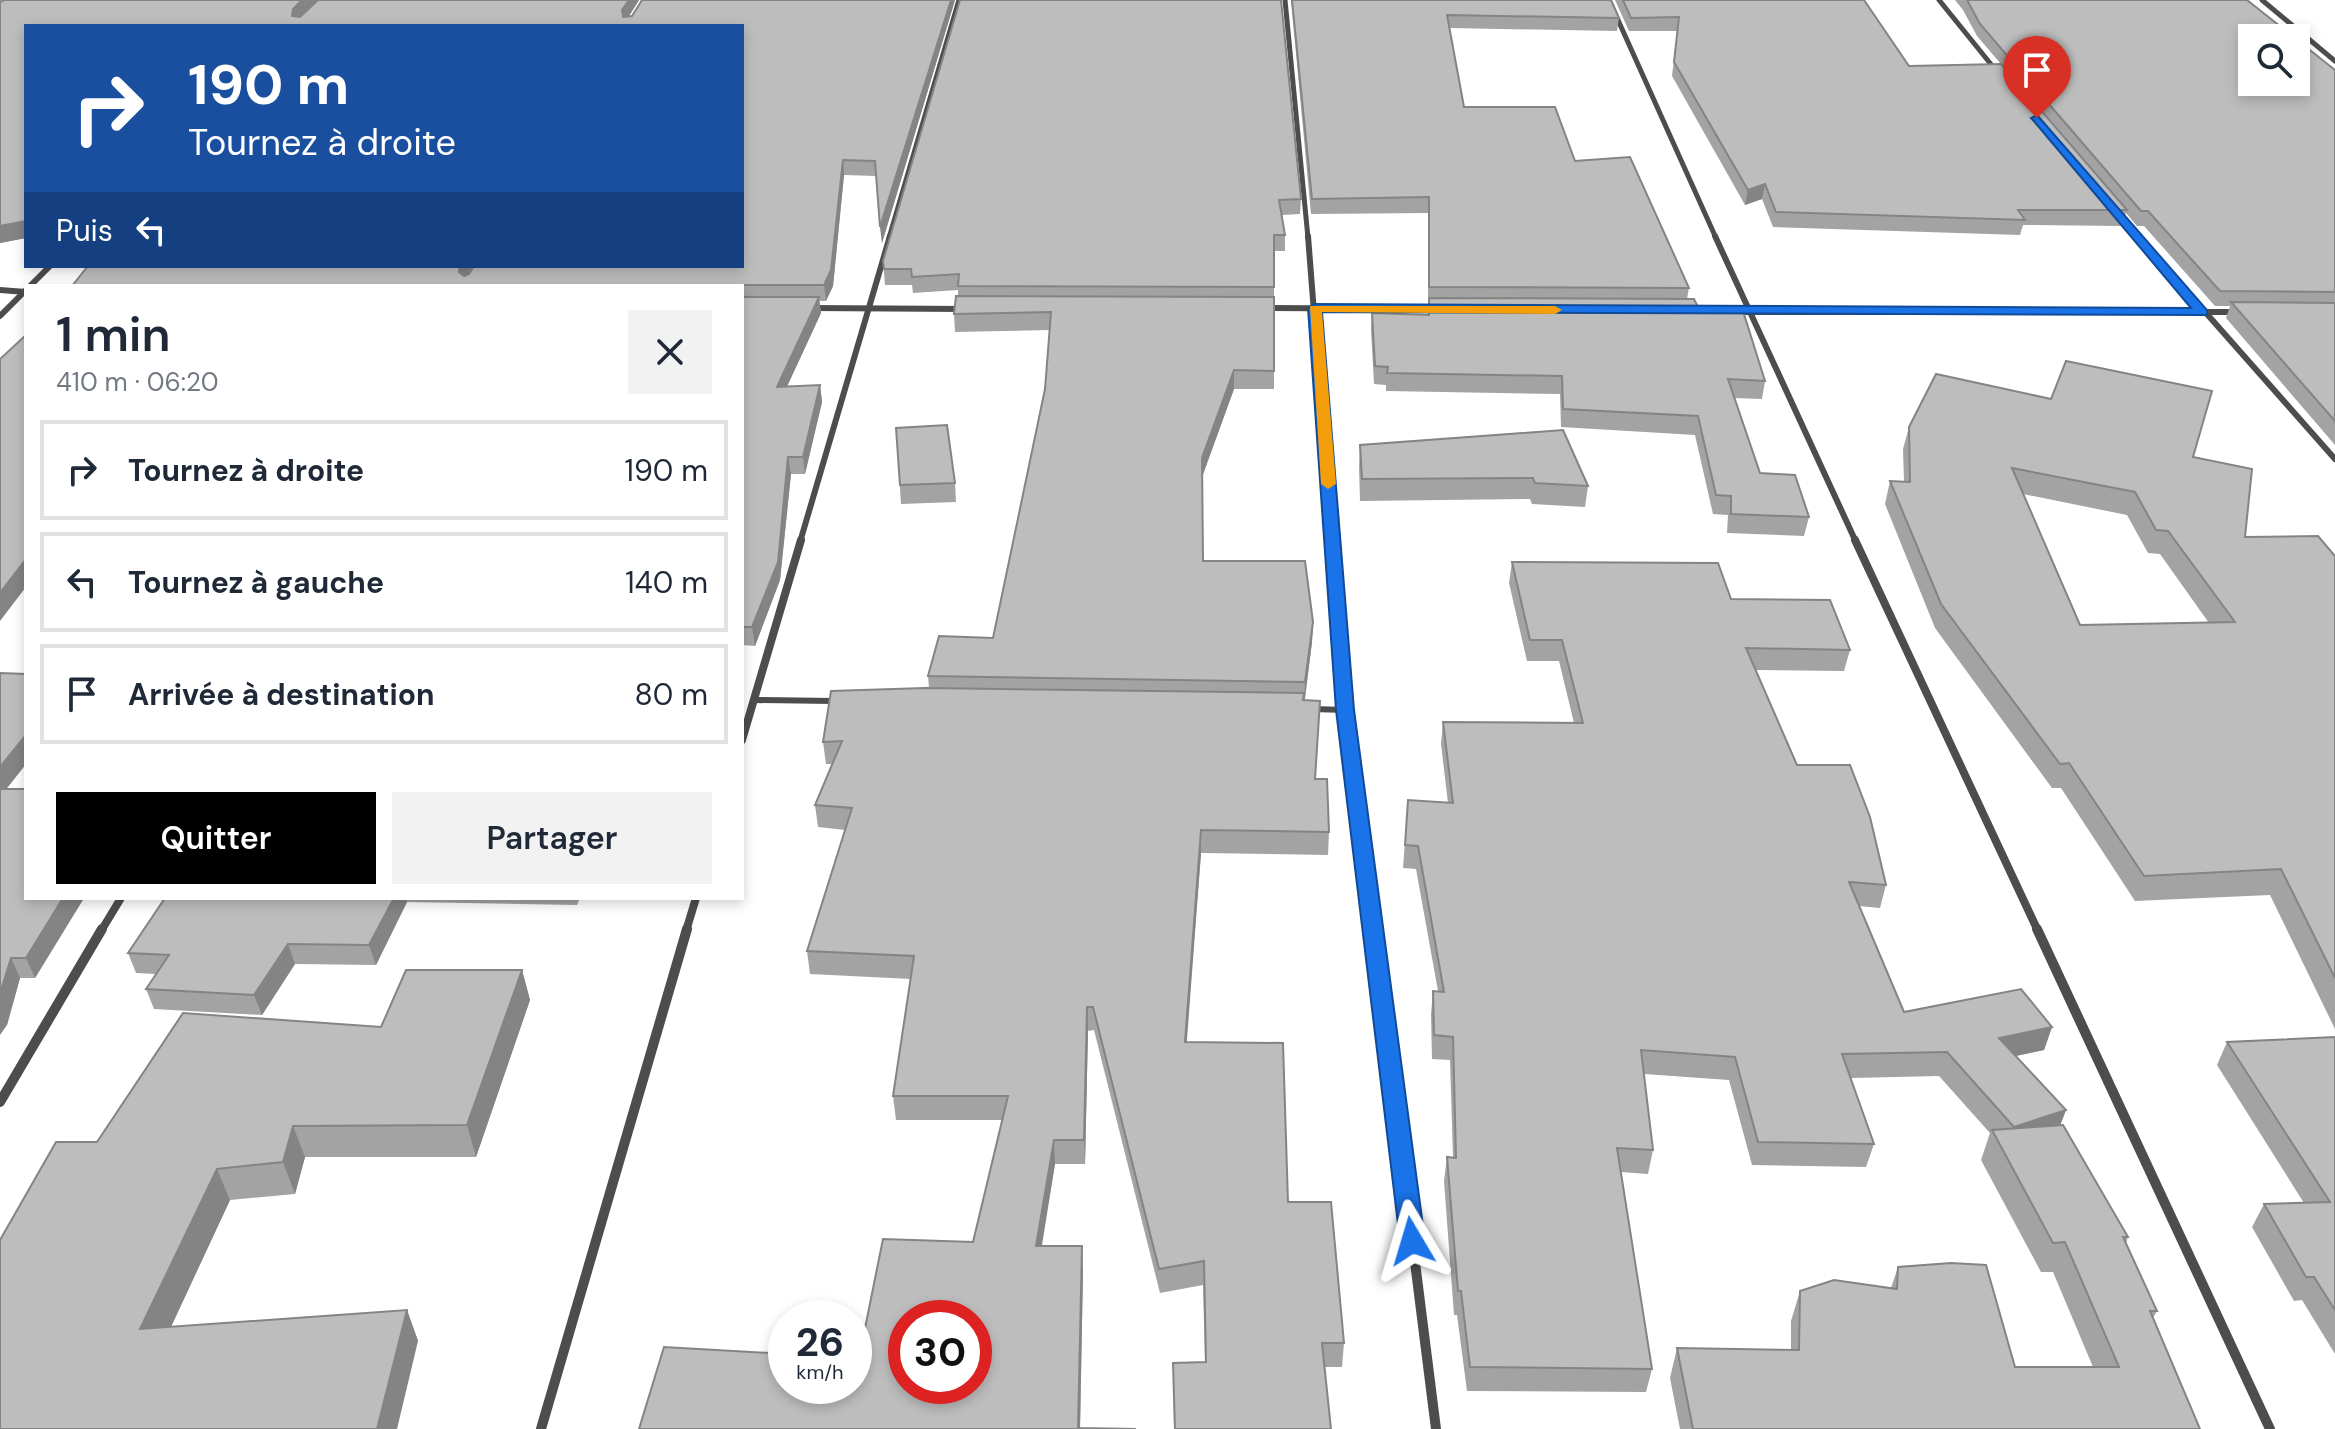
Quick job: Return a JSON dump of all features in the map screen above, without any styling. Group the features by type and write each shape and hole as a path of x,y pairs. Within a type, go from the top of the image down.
{"street":[{"path":"744,733 959,0"},
{"path":"1285,0 1315,308 1345,710 1436,1429"},
{"path":"1609,0 1749,312 2270,1429"},
{"path":"1939,0 2006,82"},
{"path":"2262,0 2335,61"},
{"path":"2109,203 2202,312 2335,459"},
{"path":"32,284 48,268"},
{"path":"0,290 24,290"},
{"path":"0,316 24,292"},
{"path":"805,308 980,309"},
{"path":"1251,308 1439,309"},
{"path":"1718,312 2246,312"},
{"path":"0,1102 120,900"},
{"path":"541,1429 695,900"}],"lane":[{"path":"754,700 850,702"},
{"path":"1297,709 1345,710"}],"building":[{"path":"302,0 293,9 292,16 300,17 318,0 629,0 622,10 623,17 632,16 642,0 951,0 880,227 875,161 843,160 831,270 824,285 74,284 86,268 460,268 459,272 464,276 473,268 744,268 744,24 24,24 24,221 0,226 0,2"},
{"path":"960,0 1281,0 1301,199 1279,200 1285,235 1274,235 1274,287 958,286 959,274 912,277 911,269 884,269 883,261"},
{"path":"1292,0 1611,0 1619,18 1447,15 1464,107 1555,107 1575,161 1630,157 1689,288 1429,287 1429,197 1312,199"},
{"path":"1623,0 1864,0 1909,66 2001,64 2127,210 2018,210 2025,220 1776,212 1765,184 1748,190 1674,62 1679,17 1631,18"},
{"path":"1967,0 2247,0 2277,24 2238,24 2238,96 2310,96 2310,50 2335,70 2335,292 2220,291 2148,211 2141,211 1980,24"},
{"path":"956,296 1274,297 1274,371 1234,370 1202,458 1203,561 1305,561 1313,622 1305,682 928,676 939,636 993,638 1045,389 1051,312 954,314"},
{"path":"744,297 819,297 777,387 820,385 803,457 788,457 778,562 752,627 744,627"},
{"path":"1429,298 1694,299 1699,309 1743,311 1765,381 1728,379 1760,473 1795,475 1809,517 1731,514 1731,496 1716,495 1698,416 1563,409 1562,376 1387,373 1388,367 1375,366 1372,313 1429,315"},
{"path":"2231,302 2335,303 2335,421"},
{"path":"24,337 24,562 0,593 0,359"},
{"path":"2066,361 2212,391 2193,457 2252,469 2245,537 2318,536 2335,556 2335,978 2281,869 2144,876 2069,763 2060,764 1941,604 1890,481 1910,482 1909,427 1936,374 2051,399","holes":["2012,468 2135,492 2156,530 2168,531 2235,622 2080,625"]},
{"path":"947,425 955,483 900,485 896,428"},
{"path":"1563,430 1588,486 1535,483 1533,478 1362,479 1360,445"},
{"path":"1512,562 1718,563 1731,599 1830,600 1850,650 1746,648 1797,765 1850,765 1870,817 1886,885 1849,882 1904,1012 2021,989 2052,1027 1999,1038 2066,1110 2014,1127 1947,1052 1842,1054 1874,1144 1758,1142 1735,1057 1641,1050 1653,1150 1617,1148 1652,1369 1470,1367 1461,1291 1458,1291 1447,1157 1456,1158 1453,1037 1434,1035 1433,991 1444,992 1418,846 1405,845 1408,800 1453,803 1443,722 1583,723 1562,640 1530,640"},
{"path":"0,673 24,674 24,737 0,767"},
{"path":"925,688 1304,693 1303,700 1320,701 1315,779 1327,779 1329,832 1201,830 1185,1042 1283,1043 1288,1202 1331,1202 1344,1343 1322,1343 1331,1429 1175,1429 1173,1363 1206,1362 1204,1261 1159,1269 1093,1007 1087,1007 1084,1140 1054,1140 1036,1246 1082,1246 1078,1428 1136,1429 639,1429 664,1347 768,1353 768,1404 872,1404 871,1300 883,1239 973,1242 1008,1096 893,1096 914,956 807,951 852,808 815,805 842,741 823,742 831,691"},
{"path":"0,789 24,789 24,900 62,900 26,958 11,958 0,994"},
{"path":"164,900 393,900 369,945 288,944 254,995 146,989 169,955 128,953"},
{"path":"406,970 522,970 467,1125 293,1126 283,1162 217,1169 140,1329 407,1310 377,1429 0,1429 0,1240 56,1142 97,1142 183,1013 381,1027"},
{"path":"2335,1037 2335,1310 2314,1277 2306,1277 2264,1204 2330,1202 2227,1042"},
{"path":"2063,1125 2128,1237 2123,1237 2157,1311 2150,1311 2200,1429 1693,1429 1677,1348 1799,1350 1800,1291 1834,1280 1897,1289 1898,1267 1951,1263 1986,1265 2015,1367 2119,1367 2065,1242 2053,1243 1992,1130"}],"slow traffic":[{"path":"1328,484 1315,308 1555,310"}],"route":[{"path":"1412,1241 1345,710 1315,308 2202,312 2037,118"}]}
